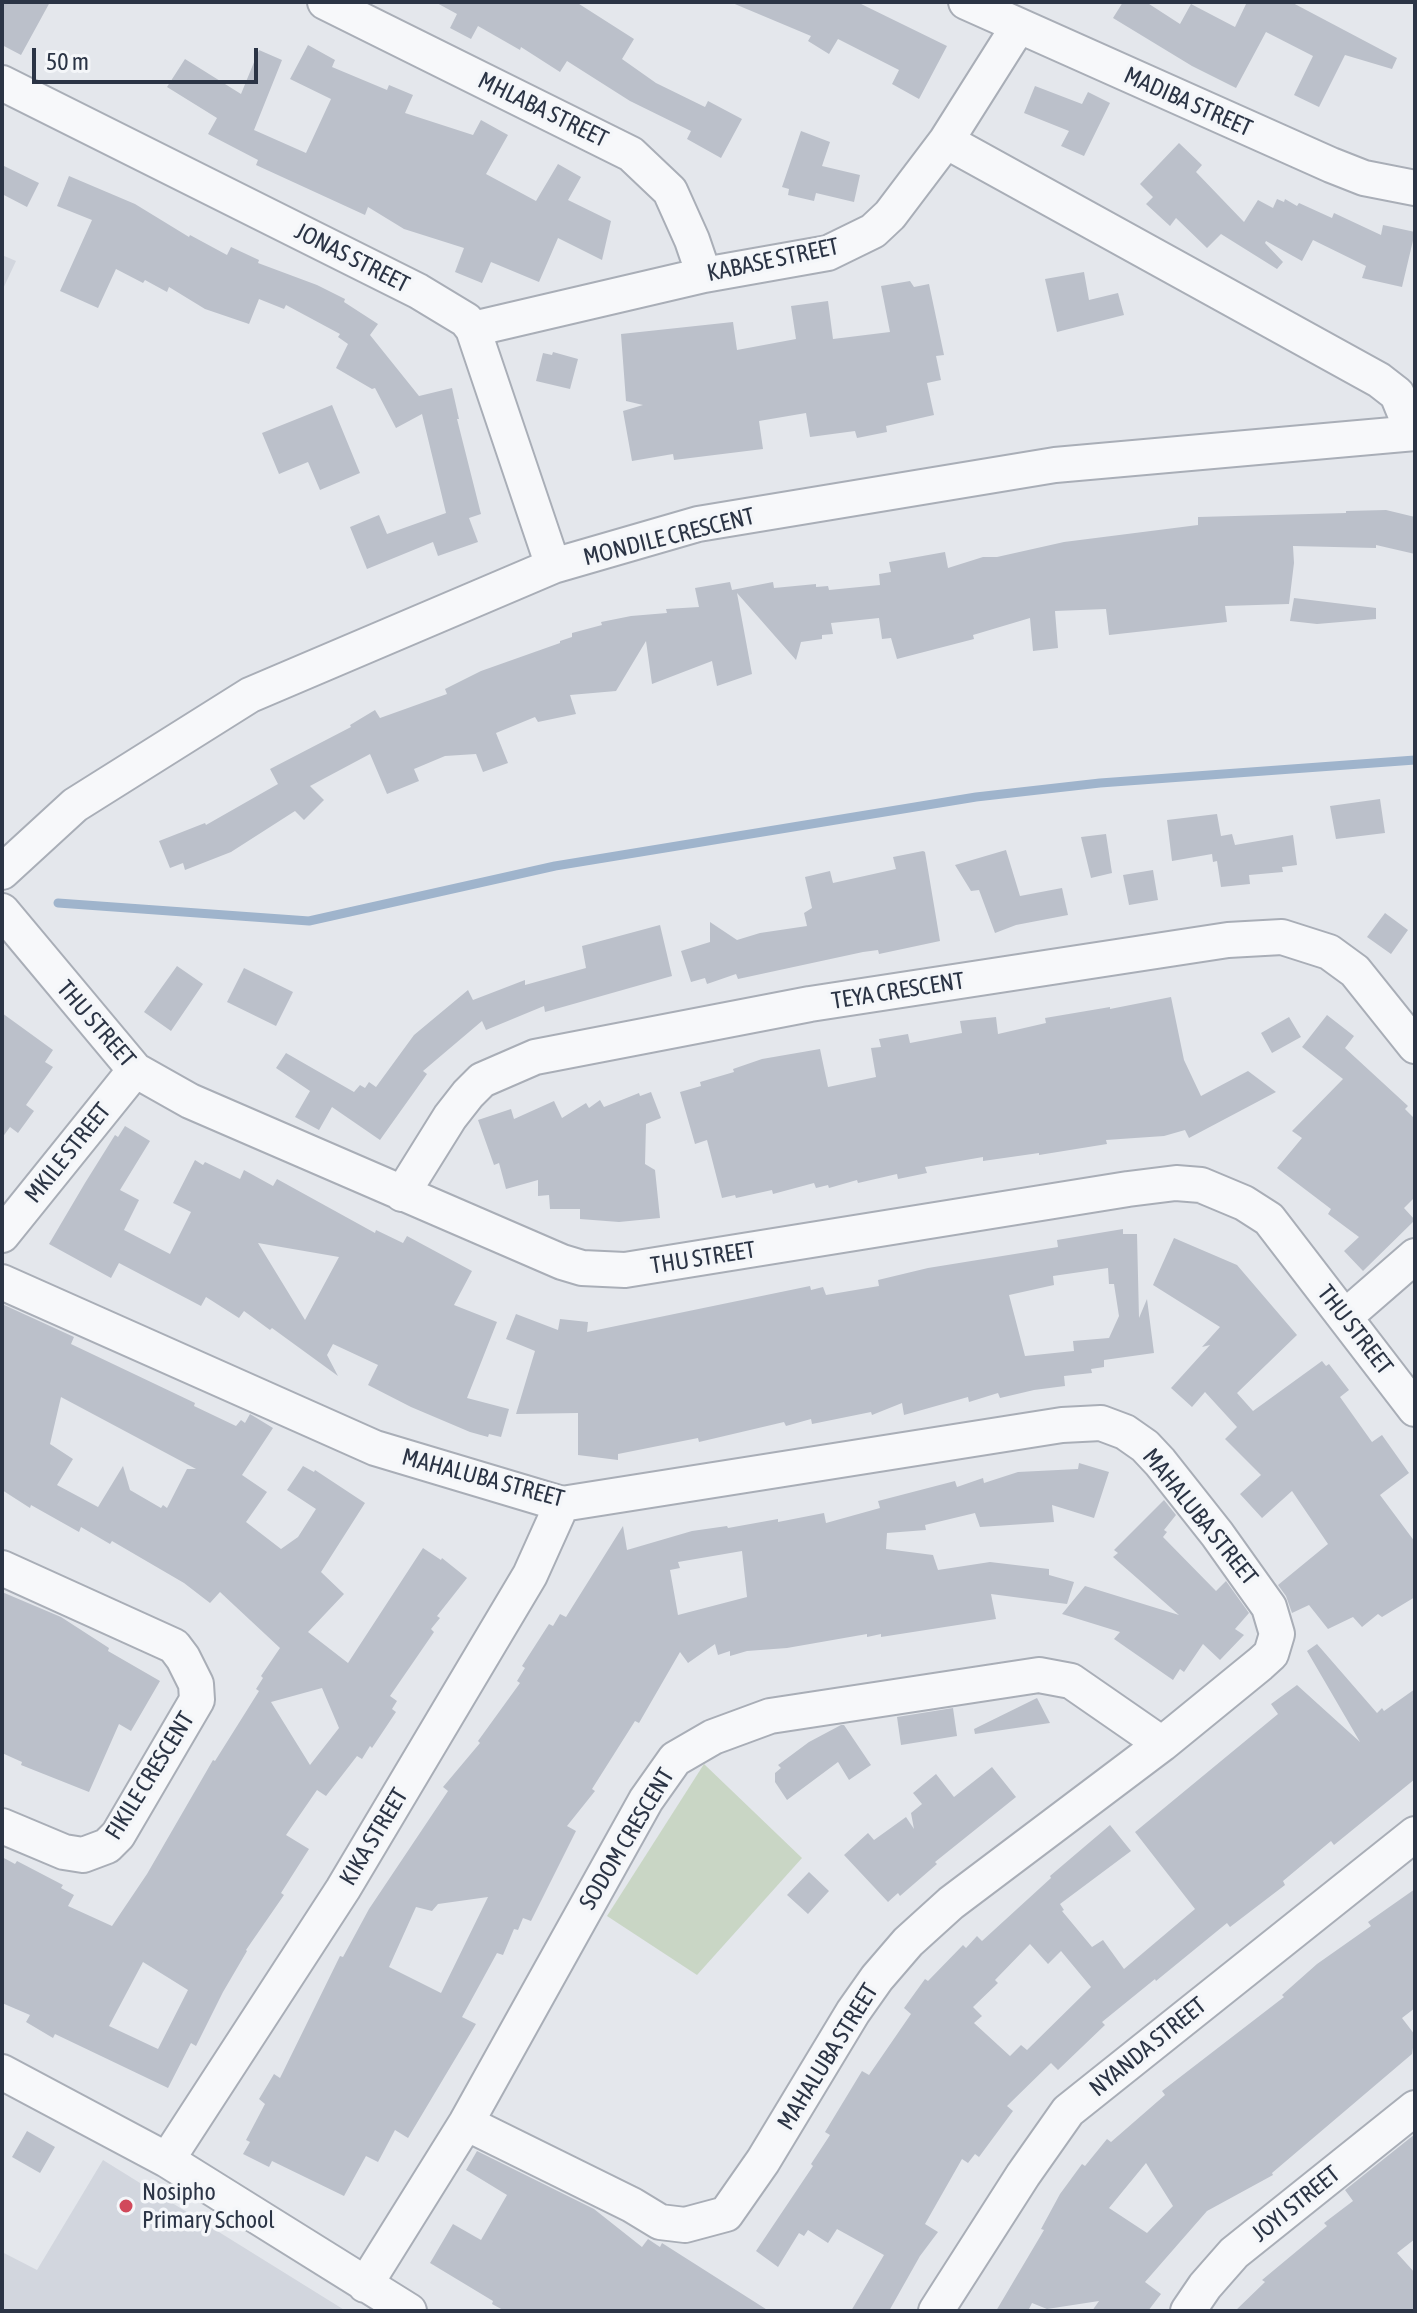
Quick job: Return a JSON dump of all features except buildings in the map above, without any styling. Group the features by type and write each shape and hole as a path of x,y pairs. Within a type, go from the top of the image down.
{"street":[{"name":"MHLABA STREET","path":"325,2 631,154 670,191 704,275"},
{"name":"MADIBA STREET","path":"966,2 1331,165 1364,178 1415,188"},
{"name":"KABASE STREET","path":"473,329 704,275 828,253 873,231 890,215 946,141 1018,27"},
{"name":"JONAS STREET","path":"2,83 446,305 473,329"},
{"path":"946,141 1379,380 1397,394 1414,433"},
{"path":"473,329 553,566"},
{"name":"MONDILE CRESCENT","path":"2,872 75,805 250,695 553,566 698,524 1055,465 1414,433"},
{"name":"THU STREET","path":"2,911 135,1070 190,1101 562,1262 582,1268 625,1270 1128,1189 1176,1183 1201,1185 1244,1203 1269,1219 1415,1409"},
{"name":"TEYA CRESCENT","path":"402,1194 450,1117 475,1087 502,1069 535,1057 810,1004 1228,940 1282,937 1329,952 1355,971 1415,1046"},
{"name":"MKILE STREET","path":"2,1235 135,1070"},
{"path":"1346,1316 1415,1256"},
{"name":"MAHALUBA STREET","path":"2,1282 375,1448 562,1504 1062,1425 1101,1423 1125,1432 1160,1462 1269,1607 1277,1634 1271,1654 1162,1744 951,1903 908,1942 853,2012 752,2178 726,2214 685,2225 660,2222 632,2205 466,2123"},
{"name":"KIKA STREET","path":"167,2160 343,1889 530,1575 562,1504"},
{"name":"FIKILE CRESCENT","path":"2,1568 174,1646 196,1684 197,1700 118,1835 107,1846 83,1855 64,1852 2,1826"},
{"name":"SODOM CRESCENT","path":"365,2285 466,2123 646,1800 675,1759 691,1748 741,1725 770,1716 1039,1675 1071,1681 1162,1744"},
{"name":"NYANDA STREET","path":"936,2311 1068,2111 1415,1834"},
{"path":"2,2072 167,2160 409,2311"},
{"name":"JOYI STREET","path":"1188,2311 1234,2253 1415,2108"}],"shaded area":[{"path":"2,255 16,261 2,291"},
{"name":"Nosipho Primary School","path":"103,2160 346,2311 2,2311 2,2252 37,2270"}],"green space":[{"path":"704,1764 802,1858 697,1975 607,1916"}],"waterway":[{"path":"58,903 309,921 555,866 976,797 1100,783 1415,760"}],"place":[{"name":"Nosipho Primary School","path":"126,2206"}]}
